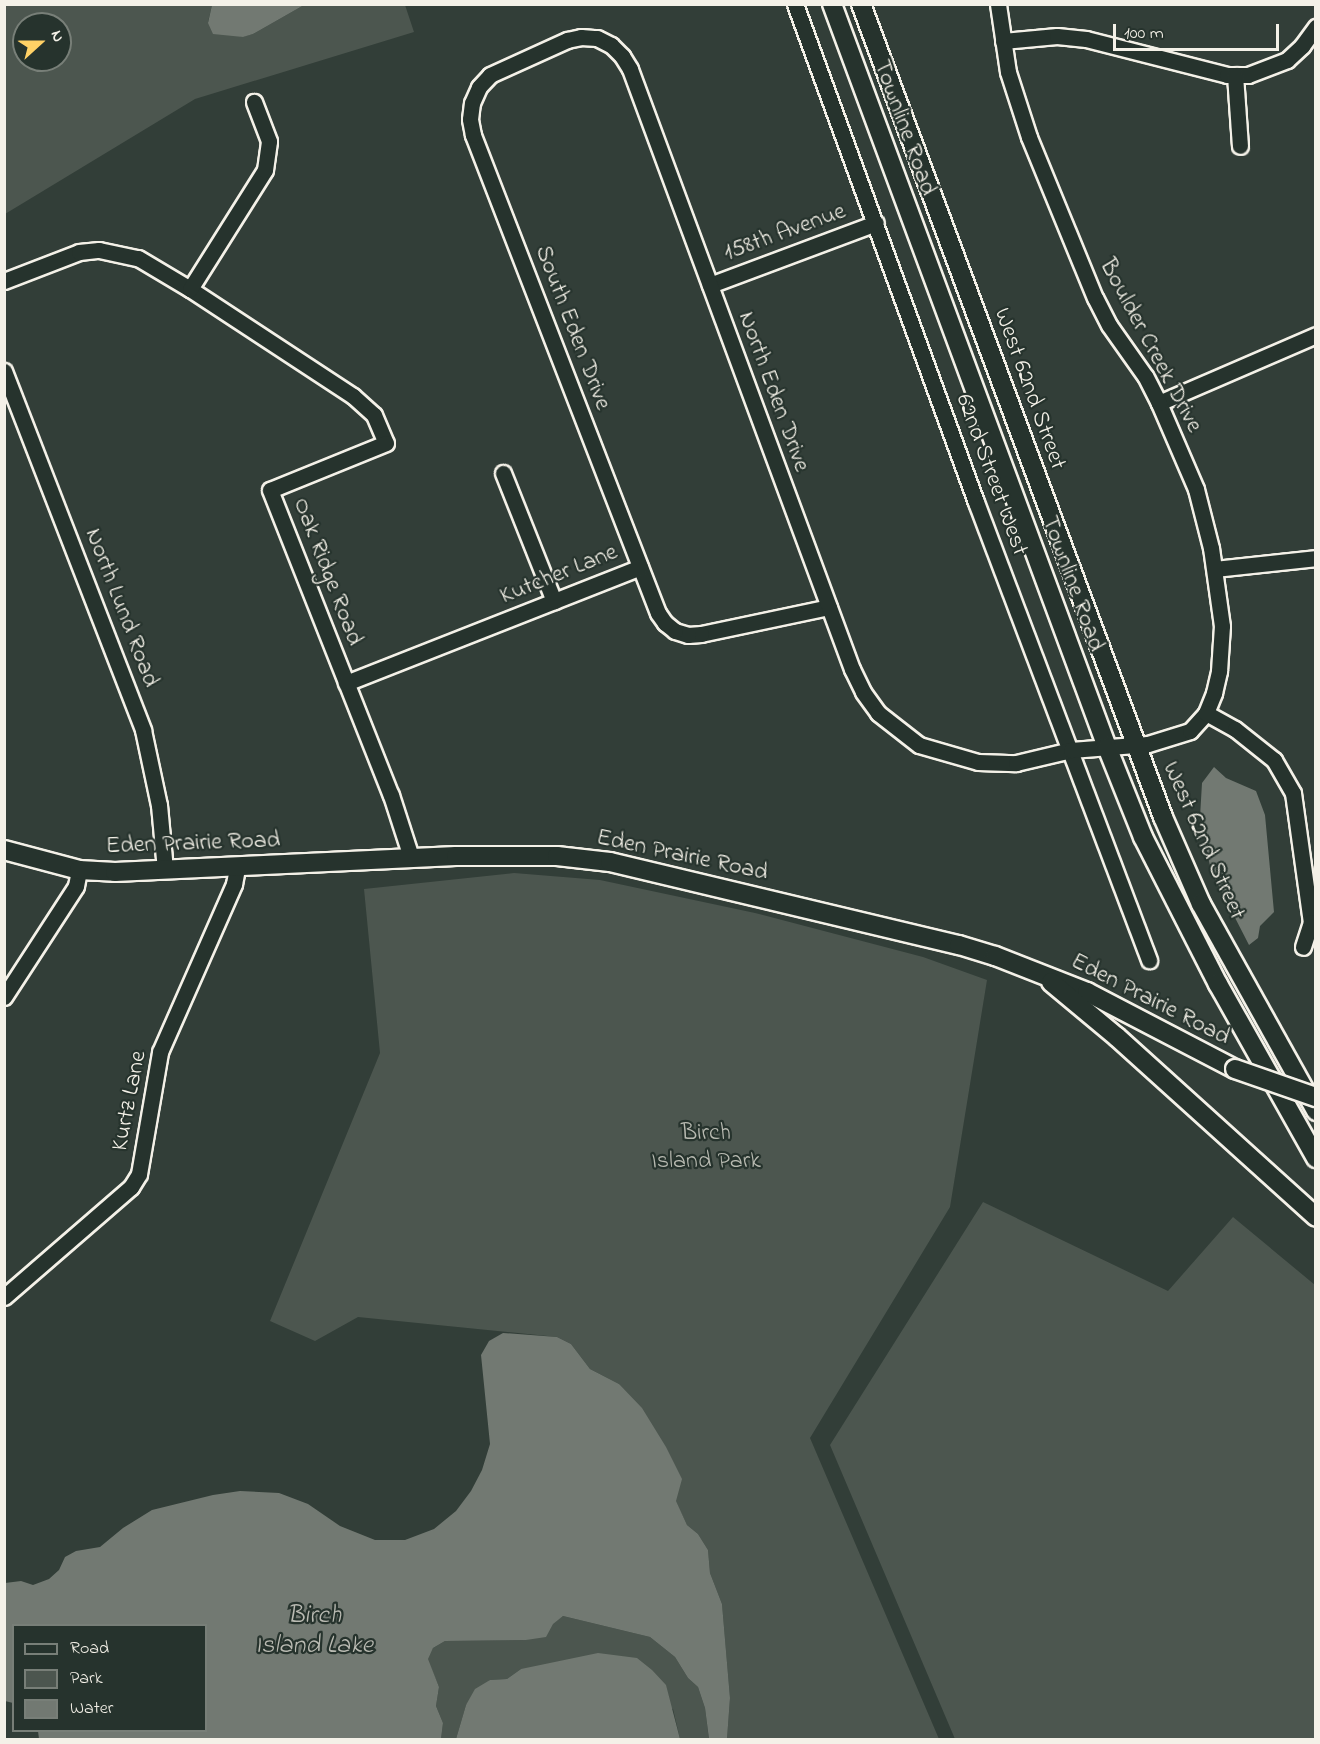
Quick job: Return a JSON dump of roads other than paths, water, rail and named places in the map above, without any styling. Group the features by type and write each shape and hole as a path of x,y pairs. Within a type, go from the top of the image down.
{"main road":[{"name":"Townline Road","path":"832,4 1107,747 1143,837 1179,911 1316,1158"},
{"name":"West 62nd Street","path":"861,4 1134,743 1197,894 1316,1111"},
{"name":"Eden Prairie Road","path":"4,850 79,870 115,872 237,868 411,856 558,856 610,862 959,945 1040,972 1087,992 1235,1070 1316,1097"},
{"path":"1040,972 1117,1037 1316,1217"}],"street":[{"name":"62nd Street West","path":"795,4 976,502 1149,960"},
{"name":"Boulder Creek Drive","path":"998,4 1011,83 1025,126 1095,298 1109,325 1144,376 1159,403 1196,489 1215,569 1222,626 1222,647 1216,682 1206,713 1190,731 1148,744 1134,743 1071,750"},
{"path":"1003,41 1057,36 1086,39 1206,70 1235,75 1268,69 1287,60 1302,46 1316,27"},
{"name":"North Eden Drive","path":"472,103 479,87 490,75 567,40 581,37 597,38 611,45 622,56 630,69 829,608 863,692 878,713 920,745 978,762 1016,763 1071,750"},
{"path":"1235,75 1240,146"},
{"path":"4,281 60,258 99,250 138,258 190,289 265,170 269,141 254,102"},
{"name":"South Eden Drive","path":"472,103 470,119 473,135 640,567"},
{"name":"158th Avenue","path":"710,285 876,223"},
{"name":"Oak Ridge Road","path":"190,289 364,404 374,415 386,443 270,490 391,795 411,856"},
{"path":"1159,403 1316,335"},
{"name":"North Lund Road","path":"4,371 143,730 159,805 165,870"},
{"path":"503,473 554,601"},
{"path":"1215,569 1316,558"},
{"name":"Kutcher Lane","path":"346,683 640,567 658,613 665,623 675,631 688,635 829,608"},
{"path":"1206,713 1235,729 1274,760 1293,793 1311,922 1303,947"},
{"name":"Kurtz Lane","path":"4,1297 130,1187 139,1174 160,1052 234,884 237,868"},
{"path":"4,997 76,886 79,870"}],"water":[{"path":"212,4 304,5 253,34 243,37 213,34 208,23"},
{"path":"1214,767 1226,778 1256,791 1265,815 1274,912 1260,926 1258,938 1249,945 1211,871 1200,817 1202,783"},
{"name":"Birch Island Lake","path":"503,1333 557,1337 571,1344 590,1369 619,1384 642,1408 666,1447 682,1479 676,1501 687,1525 698,1534 708,1550 710,1573 722,1604 730,1698 727,1739 709,1739 705,1708 698,1687 688,1678 675,1657 650,1637 563,1616 553,1624 546,1637 526,1640 445,1641 433,1648 428,1659 439,1687 436,1706 443,1723 441,1739 39,1739 38,1732 207,1732 207,1624 12,1624 12,1703 5,1701 5,1583 21,1581 33,1585 49,1579 59,1570 65,1557 76,1551 100,1547 123,1528 152,1510 240,1491 279,1493 308,1504 340,1526 375,1540 405,1540 434,1529 456,1511 471,1491 482,1470 490,1444 481,1355 489,1341"},
{"path":"598,1653 637,1658 652,1670 666,1685 680,1739 456,1739 466,1705 475,1689 490,1680 507,1679 521,1669"}],"park label":[{"name":"Birch Island Park","path":"706,1148"}]}
